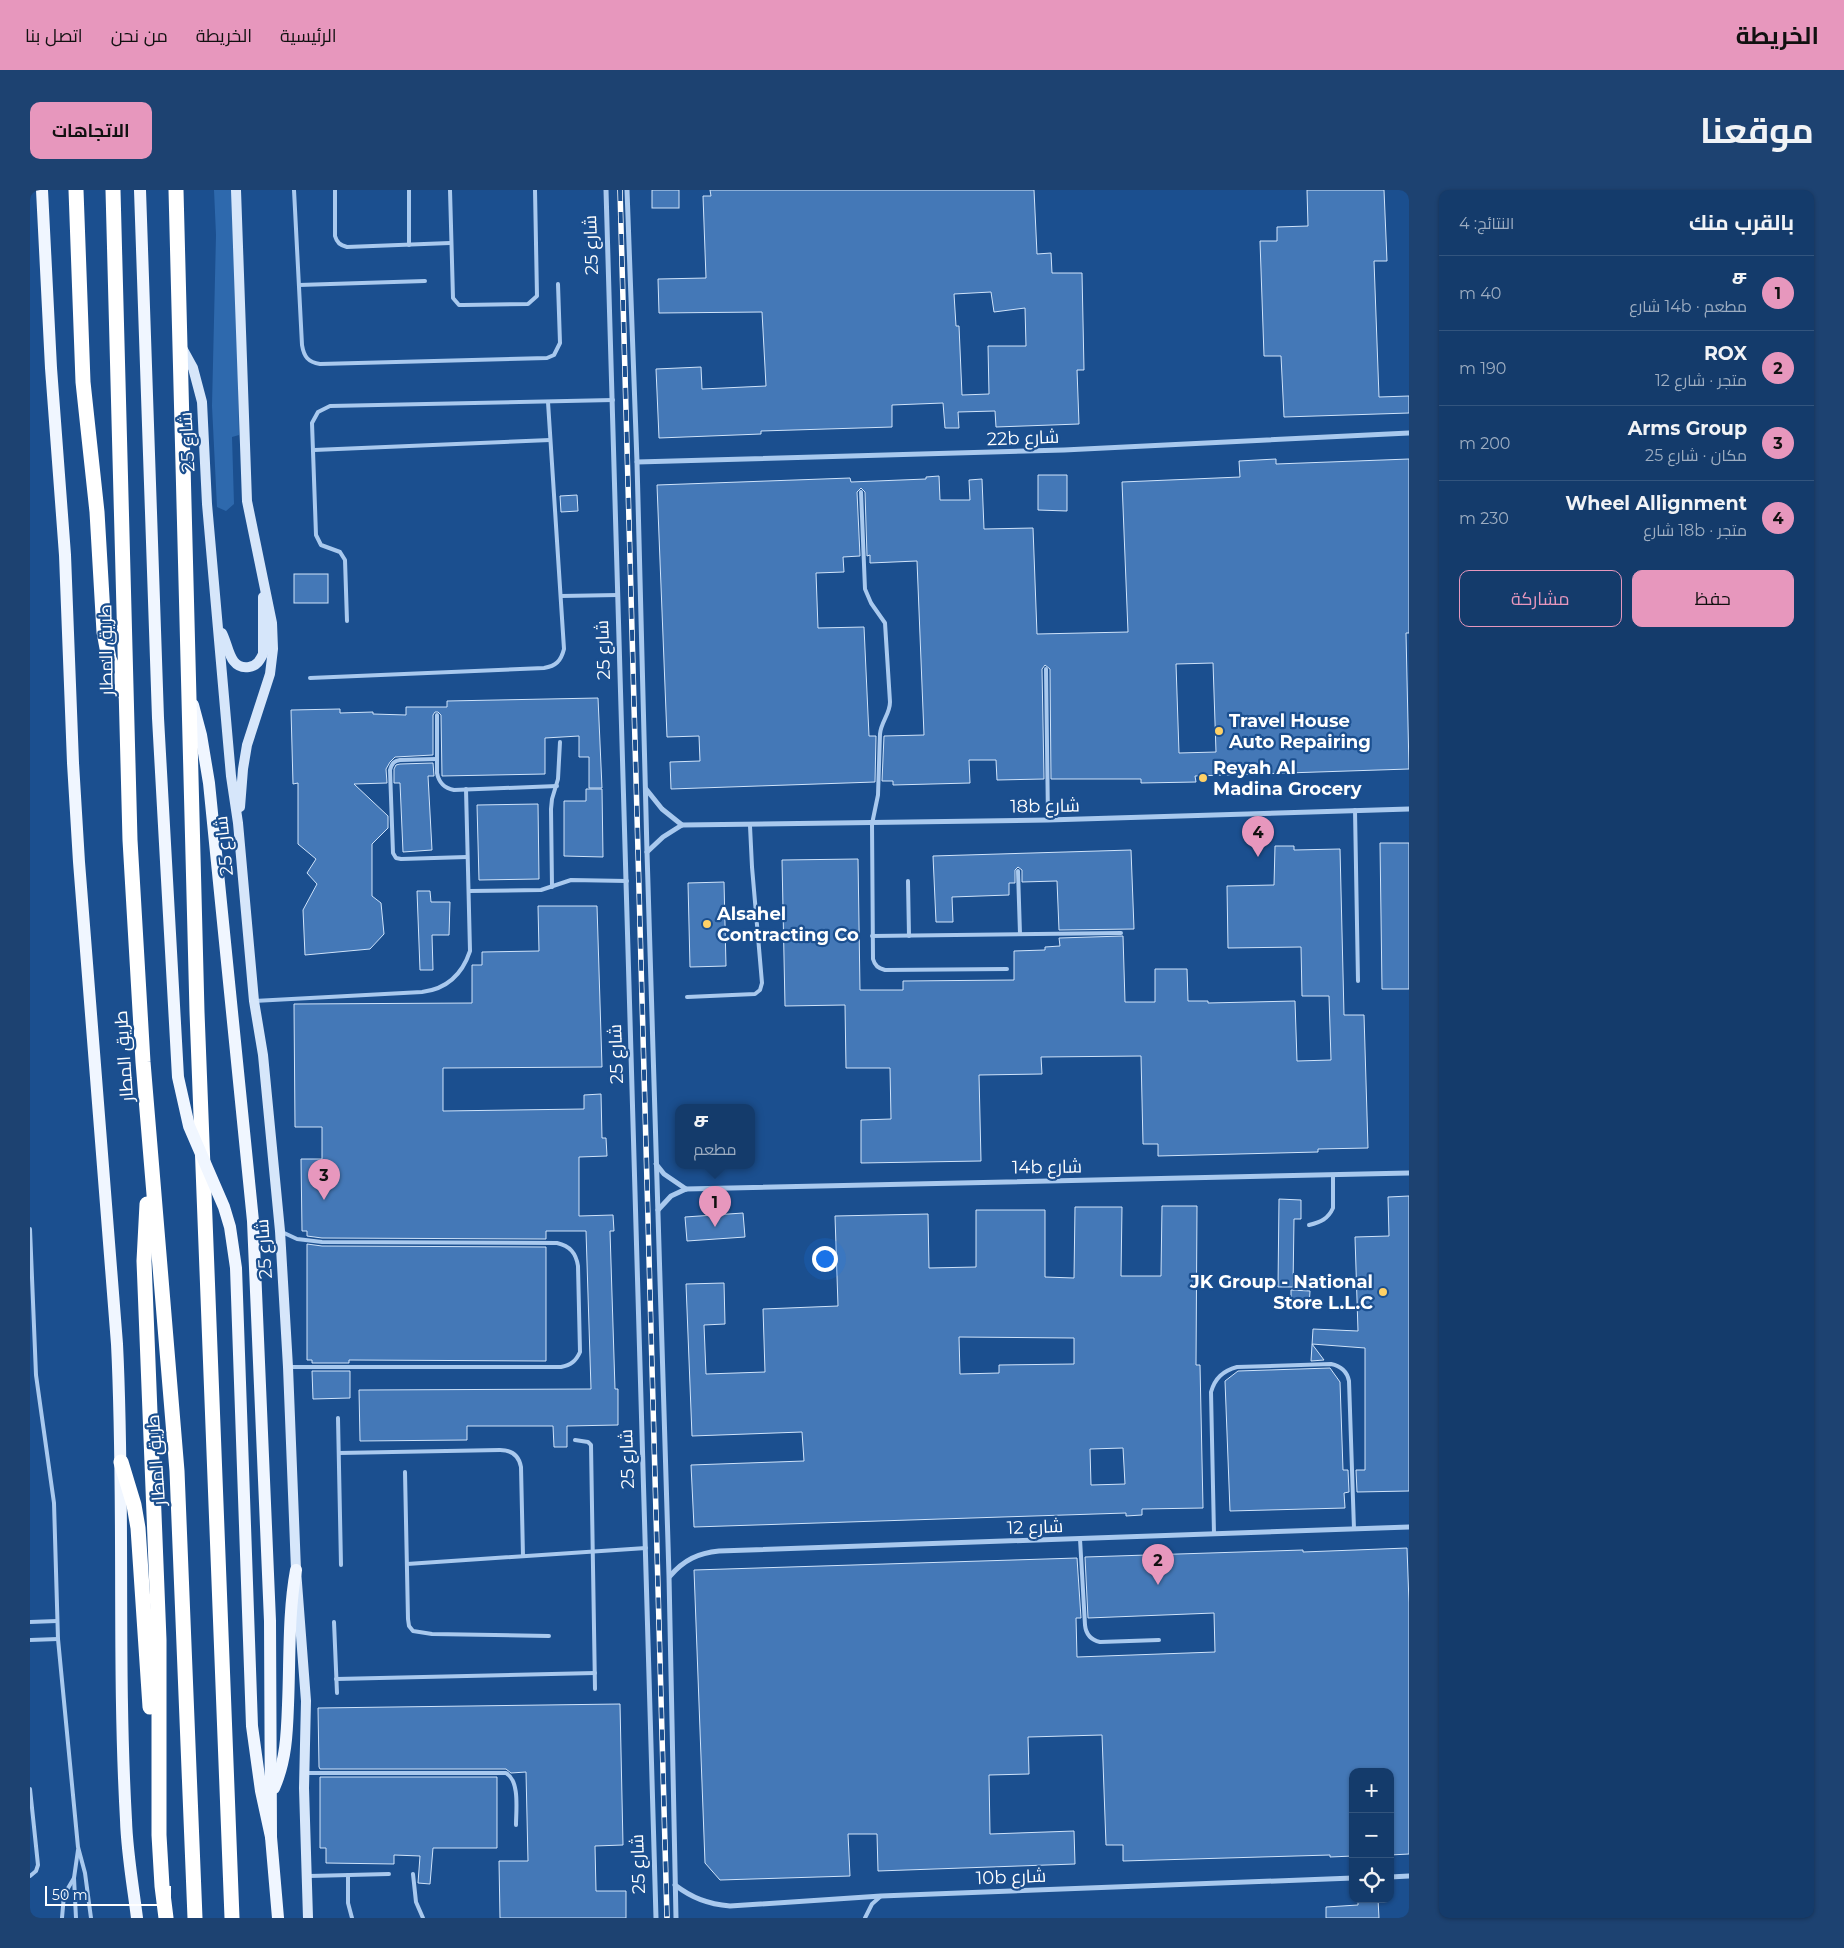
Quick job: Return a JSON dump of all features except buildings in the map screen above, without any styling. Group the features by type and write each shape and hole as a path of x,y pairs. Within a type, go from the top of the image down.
{"highway":[{"path":"76,190 83,382 97,521 104,632 109,659 126,697"},
{"name":"طريق المطار","path":"113,190 124,553 126,697 136,952 151,1173 177,1471 195,1918"},
{"path":"176,195 188,690 208,1336 232,1918"},
{"path":"151,1173 147,1202 144,1262 159,1640 160,1860 166,1918"},
{"path":"121,1462 134,1505 138,1528 150,1713 159,1794"}],"main road":[{"path":"42,190 51,368 65,555 78,852 117,1335 121,1462 121,1597 126,1822 137,1918"},
{"path":"140,190 158,718 178,1077 189,1126 217,1187 230,1227 234,1247 252,1726 260,1791 271,1837"},
{"path":"188,690 201,735 209,784 253,1221 270,1621 271,1837 278,1918"},
{"path":"272,1792 281,1773 286,1744 292,1598 296,1570"}],"street":[{"path":"236,190 247,501 272,623 273,649 270,674 247,745 238,823"},
{"name":"شارع 25","path":"606,190 656,1918"},
{"name":"شارع 25","path":"627,190 637,462 669,1576 676,1918"},
{"name":"شارع 25","path":"180,345 194,368 202,402 207,504 231,776 238,823 254,1000 263,1055 280,1231 288,1367 296,1570 306,1701 305,1773 307,1876 310,1917"},
{"name":"22b شارع","path":"637,462 1055,451 1409,433"},
{"path":"219,628 234,663 248,667 255,665 263,654 262,608 265,586"},
{"path":"645,788 662,809 682,825 663,837 647,852"},
{"name":"18b شارع","path":"682,825 872,824 1409,809"},
{"path":"656,1164 673,1181 686,1189"},
{"name":"14b شارع","path":"686,1189 1409,1173"},
{"path":"658,1210 671,1196 686,1189"},
{"name":"شارع 12","path":"669,1576 691,1558 704,1553 719,1551 1409,1527"},
{"path":"1394,1877 1409,1876"},
{"name":"10b شارع","path":"675,1885 700,1901 714,1905 730,1906 881,1896 1349,1878"}],"lane":[{"path":"294,190 303,355 310,362 320,364 548,358 554,355 560,343 558,284"},
{"path":"334,190 335,236 341,246 450,243"},
{"path":"409,190 409,245"},
{"path":"450,190 452,294 455,302 459,305 522,304 534,301 538,290 535,190"},
{"path":"299,286 425,281"},
{"path":"347,621 346,560 340,552 321,545 316,535 312,423 318,412 330,406 613,400"},
{"path":"310,678 550,667 560,660 564,649 548,402"},
{"path":"314,450 550,440"},
{"path":"861,492 865,588 871,603 885,623 890,702 889,713 880,728 878,795 872,824 873,959 879,969 1007,969"},
{"path":"561,596 618,595"},
{"path":"1046,669 1048,820"},
{"path":"437,715 436,759 437,773 442,785 454,790 557,786"},
{"path":"552,887 551,809 552,798 560,771 560,742"},
{"path":"436,759 400,760 392,764 390,770 393,854 401,860 467,857"},
{"path":"254,1000 434,991 444,986 461,972 470,951 466,789"},
{"path":"1355,810 1358,981"},
{"path":"687,997 756,994 760,990 762,983 750,826"},
{"path":"1018,872 1020,934"},
{"path":"469,891 541,890 566,881 627,881"},
{"path":"908,881 909,936"},
{"path":"872,936 1121,933"},
{"path":"1309,1225 1320,1223 1331,1213 1333,1208 1332,1174"},
{"path":"30,1229 36,1375 54,1504 58,1639 78,1848 84,1872 91,1918"},
{"path":"280,1231 285,1236 322,1242 557,1243 563,1244 574,1253 578,1266 580,1352 576,1360 570,1365 561,1367 288,1367"},
{"path":"1214,1534 1212,1392 1216,1380 1225,1372 1236,1368 1331,1364 1341,1367 1348,1375 1349,1380 1354,1529"},
{"path":"338,1418 341,1565"},
{"path":"575,1440 588,1442 591,1445 595,1689"},
{"path":"339,1454 508,1450 520,1460 521,1467 523,1556"},
{"path":"406,1472 408,1619 409,1626 413,1631 432,1634 550,1636"},
{"path":"1080,1539 1085,1625 1088,1635 1095,1641 1100,1642 1160,1640"},
{"path":"407,1564 646,1548"},
{"path":"30,1622 57,1621"},
{"path":"334,1622 337,1693"},
{"path":"30,1640 58,1639"},
{"path":"336,1680 594,1673"},
{"path":"305,1773 506,1773 514,1779 515,1784 516,1825"},
{"path":"30,1789 38,1865 30,1876"},
{"path":"76,1918 74,1878 78,1848"},
{"path":"307,1876 389,1874"},
{"path":"413,1874 416,1902 423,1918"},
{"path":"348,1875 348,1903 352,1918"},
{"path":"62,1918 64,1895 74,1878"},
{"path":"865,1918 872,1904 881,1896"}],"shaded area":[{"path":"214,190 235,190 239,435 232,437 234,504 226,511 217,507 212,406 216,235"}],"railway":[{"path":"620,190 667,1918"}],"place":[{"name":"Travel House Auto Repairing","path":"1219,731"},
{"name":"Reyah Al Madina Grocery","path":"1203,778"},
{"name":"Wheel Allignment","path":"1258,857"},
{"name":"Alsahel Contracting Co","path":"707,924"},
{"name":"Arms Group","path":"324,1200"},
{"name":"ச","path":"715,1227"},
{"name":"JK Group - National Store L.L.C","path":"1383,1292"},
{"name":"ROX","path":"1158,1585"}]}
